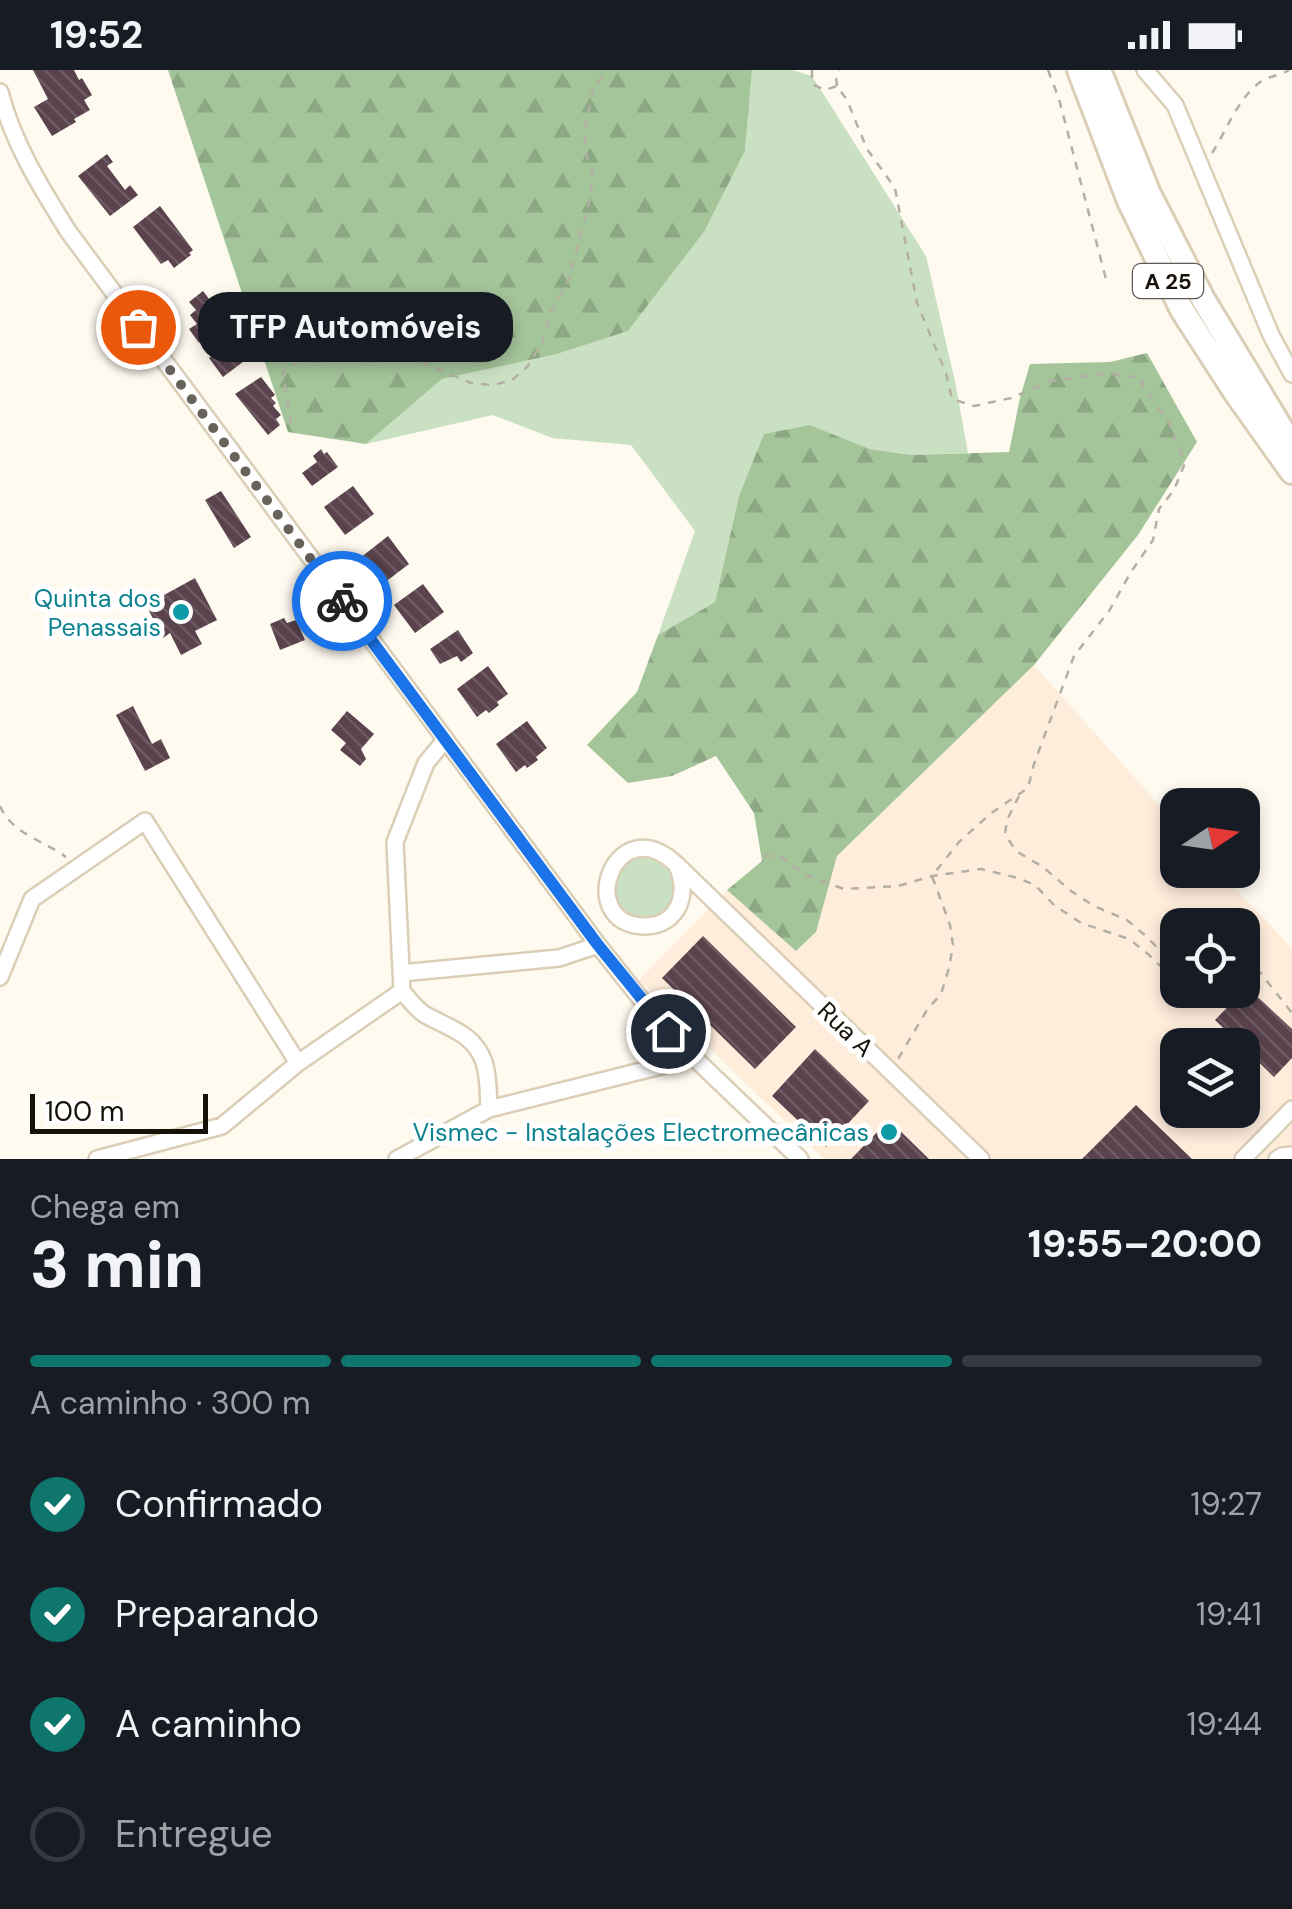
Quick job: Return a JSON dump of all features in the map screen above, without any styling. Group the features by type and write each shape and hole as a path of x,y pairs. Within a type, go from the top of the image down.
{"highway":[{"name":"A 25","path":"1079,70 1129,201 1182,310 1292,472"},
{"name":"A 25","path":"1099,70 1167,229 1203,298 1292,446"}],"street":[{"path":"1145,70 1176,104 1271,335 1292,374"},
{"path":"0,92 3,114 24,160 68,231 598,945 685,1049 800,1159"},
{"path":"446,740 426,763 395,842 402,992 420,1012 476,1044 488,1076 489,1109"},
{"path":"0,977 32,899 145,820 298,1063"},
{"path":"642,849 655,850 676,864 684,888 674,913 652,926 640,926 617,915 606,892 611,868 620,858 642,849"},
{"name":"Rua A","path":"676,864 981,1159"},
{"path":"681,901 712,899"},
{"path":"401,974 559,958 598,945"},
{"path":"97,1159 222,1126 298,1063 402,992"},
{"path":"397,1159 489,1109 665,1065 685,1049"},
{"path":"1243,1159 1292,1109"},
{"path":"1277,1159 1292,1156"}],"path":[{"path":"291,424 283,372 326,342 382,338 405,356 471,382 494,384 512,380 527,367 542,342 551,311 568,279 590,200 593,173 584,133 592,90 606,70"},
{"path":"812,70 812,84 826,90 836,86"},
{"path":"839,70 836,86 847,100 867,149 894,188 917,303 952,399 974,406 1010,398 1051,381 1107,372 1141,378 1170,423 1185,463 1174,490 1159,509 1153,540 1109,610 1074,656 1028,788 959,842 932,876"},
{"path":"1048,70 1107,283"},
{"path":"1202,170 1246,96 1262,80 1290,70"},
{"path":"1020,794 1007,820 1006,834 1016,852 1043,867 1094,906 1127,920 1160,950"},
{"path":"0,806 5,817 30,838 52,846 67,858"},
{"path":"764,856 780,856 803,874 844,889 898,886 981,868 1035,885 1081,923 1129,939 1160,966"},
{"path":"888,1070 941,994 950,968 950,925 932,876"},
{"path":"1260,971 1292,1013"}],"shaded area":[{"path":"1034,665 1160,806 1160,888 1235,888 1254,908 1160,908 1160,1008 1260,1008 1260,914 1292,948 1292,1159 824,1159 639,980 727,890 797,951 816,932 837,856"}],"green space":[{"path":"168,70 752,70 745,151 704,232 628,331 557,354 442,379 366,444 288,432"},
{"path":"752,70 793,70 812,76 926,256 968,453 911,455 870,449 810,425 739,496 715,602 658,635 695,531 631,445 552,438 493,415 366,444 442,379 557,354 628,331 704,232 745,151"},
{"path":"1147,353 1197,442 1138,535 1034,665 837,856 816,932 796,951 727,890 762,861 754,813 716,756 672,776 628,783 587,745 637,692 658,635 715,602 739,496 764,434 810,425 870,449 911,455 1009,452 1030,364 1110,362"},
{"path":"645,857 667,866 676,888 667,910 645,919 623,910 614,888 623,866"}],"building":[{"path":"33,70 74,70 92,95 84,100 90,110 52,136 34,107 48,99"},
{"path":"107,154 113,162 107,166 125,190 130,185 138,195 110,216 78,176"},
{"path":"160,206 193,250 174,268 168,260 161,264 133,227"},
{"path":"203,291 223,317 215,323 219,328 199,343 189,329 197,324 190,315 196,310 189,302"},
{"path":"242,333 256,352 223,377 209,358"},
{"path":"261,377 275,395 271,398 276,403 273,406 281,415 276,419 280,425 268,435 235,394"},
{"path":"321,449 338,467 312,486 302,473 317,462 313,456"},
{"path":"353,486 374,514 345,535 324,507"},
{"path":"221,491 251,537 234,548 205,500"},
{"path":"388,536 409,564 380,586 360,558"},
{"name":"Quinta dos Penassais","path":"195,578 217,620 195,631 202,644 181,655 170,633 163,638 146,605"},
{"path":"423,584 444,612 415,633 394,605"},
{"path":"284,618 287,623 296,620 305,640 280,650 270,624"},
{"path":"458,630 473,653 461,662 457,656 440,664 430,649"},
{"path":"488,666 508,694 489,713 486,710 477,717 457,689"},
{"path":"133,706 152,744 161,739 170,758 145,771 116,715"},
{"path":"347,711 374,734 361,749 366,759 360,766 340,750 346,743 331,730"},
{"path":"527,721 547,748 536,757 538,760 516,772 496,744"},
{"path":"703,936 796,1027 755,1069 662,978"},
{"path":"1260,999 1292,1029 1292,1058 1274,1077 1260,1063 1260,1028 1223,1028 1215,1020 1227,1008 1260,1008"},
{"path":"815,1049 869,1101 826,1147 772,1096"},
{"path":"1136,1105 1192,1159 1082,1159"},
{"name":"Vismec - Instalações Electromecânicas","path":"889,1120 929,1159 851,1159"}],"way so far":[{"path":"138,327 342,601"}],"place":[{"name":"TFP Automóveis","path":"138,327"},
{"name":"Quinta dos Penassais","path":"181,612"},
{"name":"Vismec - Instalações Electromecânicas","path":"889,1132"}],"route":[{"path":"342,601 598,945 668,1031"}]}
